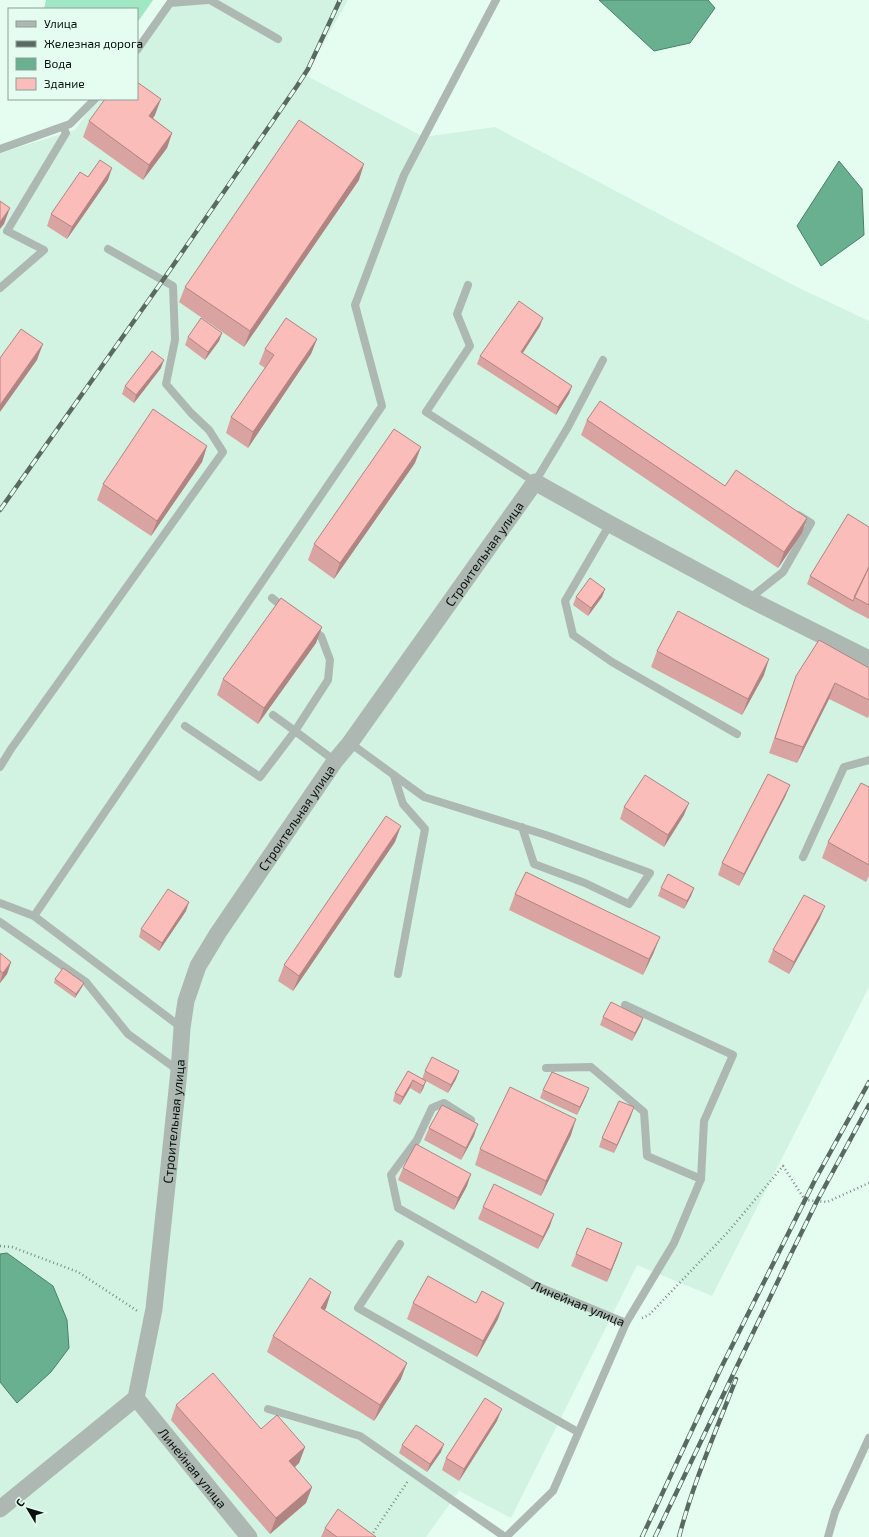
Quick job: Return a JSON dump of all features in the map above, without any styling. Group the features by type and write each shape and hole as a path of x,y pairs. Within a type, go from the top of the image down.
{"street":[{"path":"535,482 749,600 869,658"},
{"name":"Строительная улица","path":"136,1398 154,1301 179,1071 182,1028 186,1001 198,966 218,933 335,761 350,743 535,482"},
{"path":"0,1509 136,1398"},
{"name":"Линейная улица","path":"136,1398 249,1537"}],"lane":[{"path":"138,49 170,3 209,0 278,39"},
{"path":"34,916 382,406 355,305 404,175 496,0"},
{"path":"0,149 70,124 94,100"},
{"path":"0,288 44,250 7,231 66,133 63,127"},
{"path":"0,767 20,736 222,452 209,430 191,413 166,384 175,340 173,286 108,249"},
{"path":"468,285 457,314 470,346 426,412 535,482 567,430 603,360"},
{"path":"749,600 783,572 811,523 792,512"},
{"path":"610,524 565,601 573,635 612,662 737,734"},
{"path":"272,598 290,612"},
{"path":"185,726 260,777 295,731 328,680 330,660 321,636 302,622"},
{"path":"273,715 335,761"},
{"path":"350,743 424,797 522,827 546,835 650,873 629,904 585,882 534,864 522,827"},
{"path":"803,857 844,767 869,760"},
{"path":"394,776 403,804 425,829 398,974"},
{"path":"0,903 34,916 182,1028"},
{"path":"0,922 86,982 128,1034 179,1071"},
{"path":"625,1005 733,1055 704,1121 701,1179 674,1243 626,1323"},
{"path":"546,1068 591,1068 644,1112 647,1156 701,1179"},
{"name":"Линейная улица","path":"471,1120 444,1103 432,1108 417,1140 391,1175 398,1208 534,1285 626,1323 552,1491 506,1537"},
{"path":"400,1244 358,1308 578,1432"},
{"path":"268,1409 360,1436 506,1537"},
{"path":"828,1537 835,1512 869,1438"}],"path":[{"path":"626,1323 630,1323 649,1315 728,1232 783,1166 805,1200 827,1202 869,1183"},
{"path":"0,1246 12,1247 78,1272 151,1320"},
{"path":"371,1536 413,1474"}],"shaded area":[{"path":"46,0 153,0 138,22 138,8 44,8"},
{"path":"169,0 348,0 305,75 424,137 495,127 795,286 869,321 869,987 712,1296 637,1265 511,1518 459,1491 426,1537 0,1537 0,153 75,130 96,100 138,100 138,43"}],"water":[{"path":"599,0 708,0 715,8 690,43 654,51"},
{"path":"839,161 862,189 864,235 821,266 797,226"},
{"path":"7,1253 53,1286 67,1320 69,1348 51,1372 17,1403 0,1382 0,1254"}],"building":[{"path":"138,83 161,99 149,116 172,133 149,165 89,121 104,100 138,100"},
{"path":"299,120 364,164 250,331 185,287"},
{"path":"100,160 112,168 72,227 51,214 80,172 88,177"},
{"path":"0,201 10,208 0,222"},
{"path":"519,301 543,318 521,352 572,386 558,407 480,356"},
{"path":"201,318 222,333 208,352 188,337"},
{"path":"286,318 317,339 253,432 231,417 274,355 265,349"},
{"path":"21,329 43,344 0,405 0,358"},
{"path":"152,351 164,360 136,395 125,386"},
{"path":"600,401 725,486 736,470 807,518 784,552 587,420"},
{"path":"153,409 207,446 157,521 103,484"},
{"path":"394,429 421,447 340,563 314,544"},
{"path":"848,514 869,527 869,567 853,601 810,576"},
{"path":"869,567 869,605 854,597"},
{"path":"590,578 605,589 591,608 576,597"},
{"path":"281,598 322,627 264,708 223,679"},
{"path":"678,611 769,659 748,699 657,651"},
{"path":"819,640 869,668 869,700 835,683 803,747 775,738 796,676"},
{"path":"768,774 790,785 744,874 722,863"},
{"path":"645,775 689,803 668,835 624,807"},
{"path":"861,783 869,787 869,865 828,842"},
{"path":"386,816 401,826 299,976 284,965"},
{"path":"526,872 660,937 649,959 515,894"},
{"path":"668,874 694,888 687,901 661,888"},
{"path":"168,889 189,902 162,943 141,929"},
{"path":"804,895 825,906 794,962 773,950"},
{"path":"0,953 11,962 3,973 0,971"},
{"path":"63,968 84,983 76,994 55,979"},
{"path":"611,1002 643,1018 635,1033 603,1017"},
{"path":"432,1057 459,1071 451,1085 425,1071"},
{"path":"408,1071 426,1081 423,1086 413,1080 403,1097 395,1093"},
{"path":"552,1072 589,1088 580,1107 543,1090"},
{"path":"510,1087 576,1119 546,1181 480,1149"},
{"path":"619,1101 634,1107 617,1145 602,1138"},
{"path":"442,1105 478,1124 466,1148 429,1128"},
{"path":"416,1144 471,1174 458,1198 403,1168"},
{"path":"494,1184 554,1214 543,1237 483,1207"},
{"path":"587,1228 622,1243 611,1270 576,1254"},
{"path":"428,1276 476,1303 482,1291 504,1303 483,1341 413,1303"},
{"path":"310,1278 331,1292 321,1308 407,1363 380,1405 273,1336"},
{"path":"213,1373 261,1429 277,1415 305,1447 289,1461 312,1487 276,1518 176,1405"},
{"path":"485,1398 502,1409 464,1469 446,1458"},
{"path":"416,1425 444,1444 430,1464 402,1445"},
{"path":"338,1509 376,1537 337,1537 325,1528"}],"railway":[{"path":"0,510 163,280 297,86 308,69 340,0"},
{"path":"642,1537 720,1370 815,1180 869,1082"},
{"path":"655,1537 817,1201 869,1105"},
{"path":"679,1537 698,1477 736,1379"}]}
